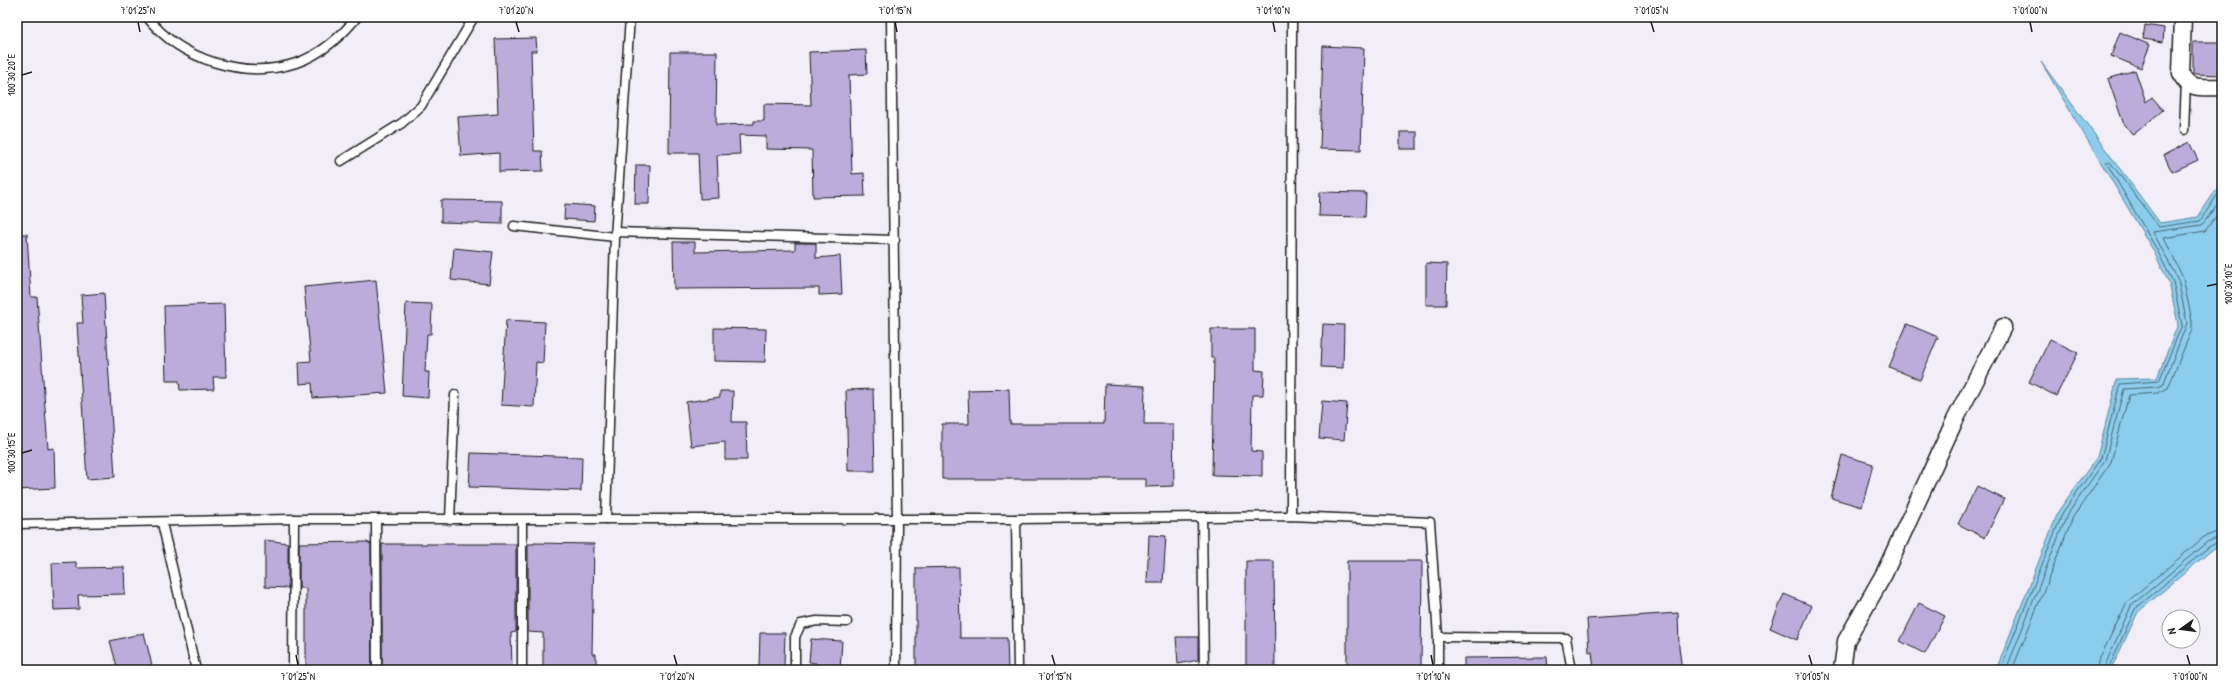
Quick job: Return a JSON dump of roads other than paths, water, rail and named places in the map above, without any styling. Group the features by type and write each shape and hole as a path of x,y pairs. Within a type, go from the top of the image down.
{"street":[{"path":"2183,17 2181,73 2186,82 2194,87 2222,88"},
{"path":"1842,670 1846,641 1884,574 1955,420 2003,326"}],"lane":[{"path":"147,17 156,28 177,45 193,54 224,65 254,69 297,63 316,54 334,41 357,17"},
{"path":"341,161 402,123 421,106 474,17"},
{"path":"606,519 615,235 630,17"},
{"path":"891,17 895,240 897,519 896,670"},
{"path":"1291,516 1292,17"},
{"path":"2184,130 2186,82"},
{"path":"514,226 615,235 895,240"},
{"path":"450,520 455,395"},
{"path":"17,524 162,523 294,519 1016,519 1291,516 1430,522 1438,638 1438,670"},
{"path":"1202,517 1204,670"},
{"path":"293,670 294,519"},
{"path":"1016,519 1018,670"},
{"path":"376,520 377,670"},
{"path":"522,520 522,670"},
{"path":"162,523 196,670"},
{"path":"795,670 795,637 801,624 817,621 847,622"},
{"path":"1438,638 1566,638 1572,670"}],"water":[{"path":"2041,62 2160,223 2198,217 2222,181 2222,545 2213,549 2138,612 2111,670 1996,670 2059,510 2097,457 2117,379 2157,378 2178,324 2169,283 2153,250"}]}
